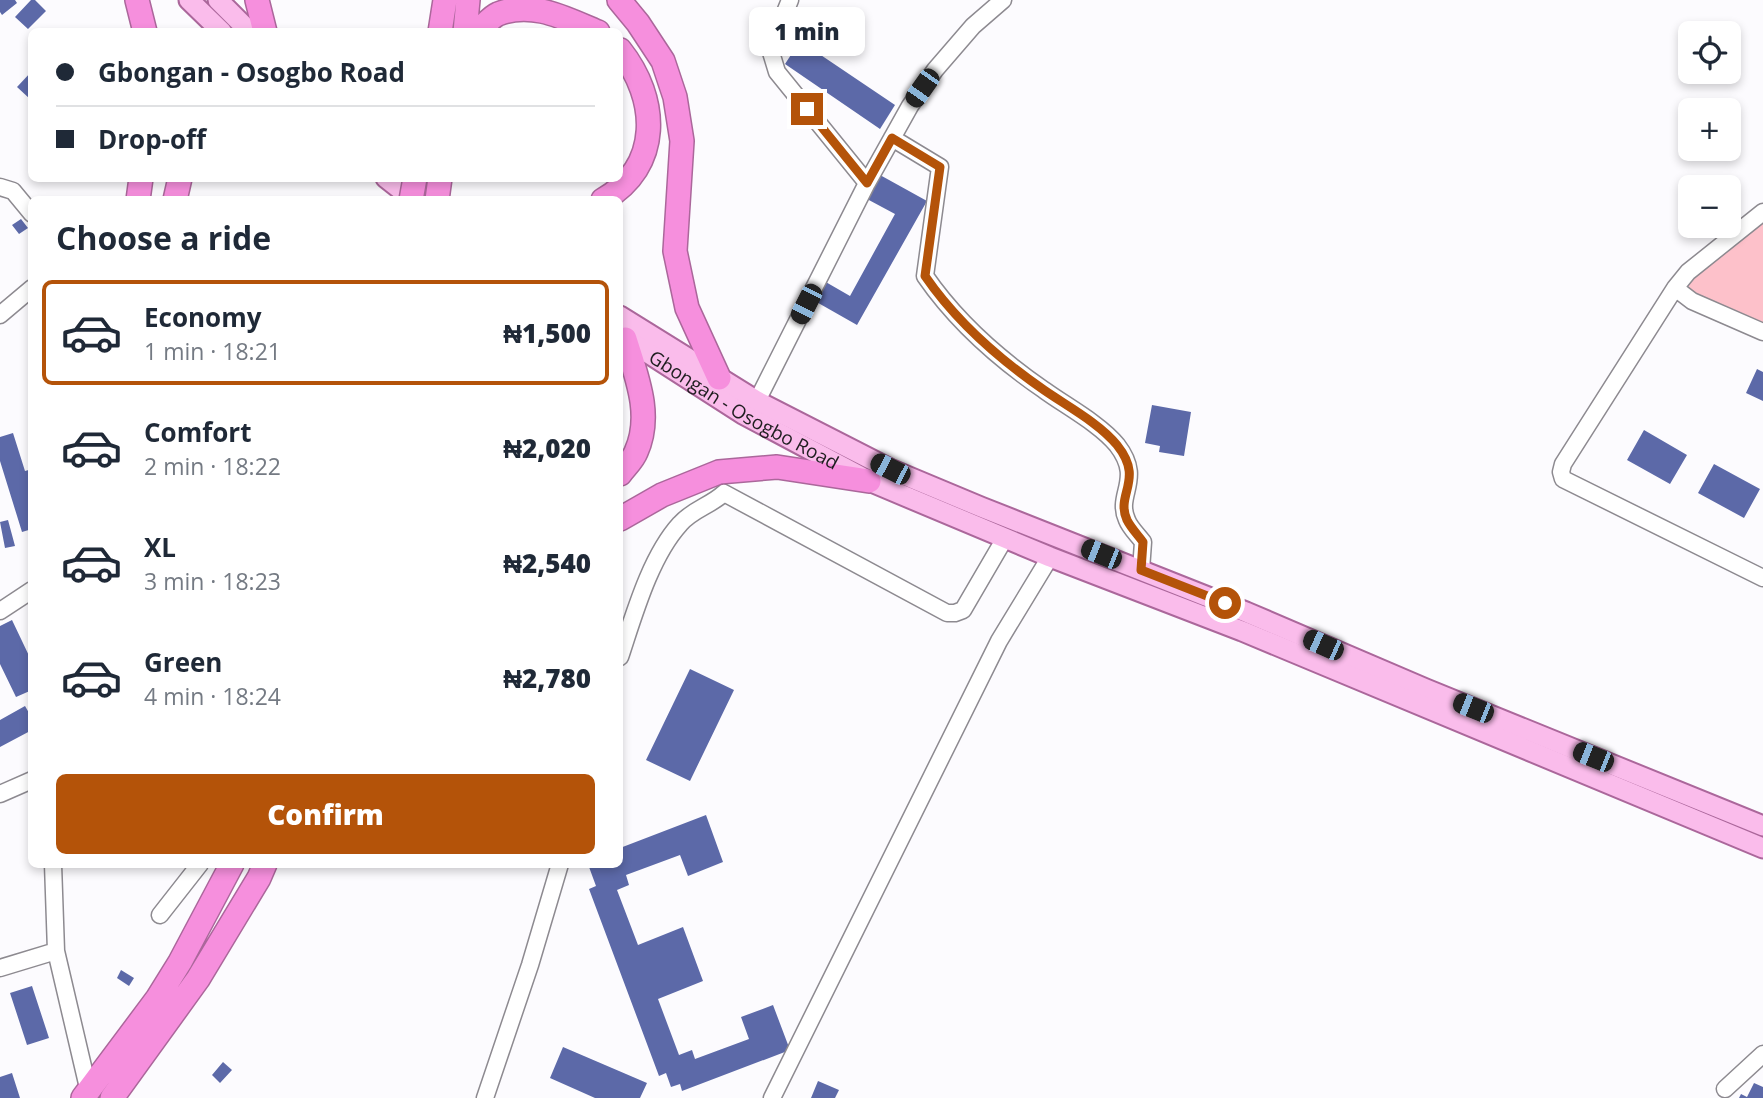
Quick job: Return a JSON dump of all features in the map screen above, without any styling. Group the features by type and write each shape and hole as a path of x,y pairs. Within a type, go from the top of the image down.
{"highway":[{"path":"137,0 144,28"},
{"path":"257,0 264,28"},
{"path":"441,28 445,0"},
{"path":"465,28 468,0"},
{"path":"619,0 663,61 675,97 682,141 675,251 687,307 719,378"},
{"path":"481,28 496,15 521,8 552,13 588,28"},
{"path":"609,196 622,188 649,142 650,125 645,98 623,55"},
{"path":"623,340 644,406 643,431 636,453 623,470"},
{"path":"623,517 662,495 719,472 777,467 869,481"},
{"path":"86,1095 157,999 180,962 230,868"},
{"path":"113,1098 198,979 263,868"}],"main road":[{"path":"189,0 218,28"},
{"path":"218,0 246,28"},
{"path":"391,182 408,196"},
{"path":"422,182 441,196"},
{"name":"Gbongan - Osogbo Road","path":"623,318 757,401 890,469 981,508 1246,612 1763,827"},
{"name":"Gbongan - Osogbo Road","path":"623,338 743,414 869,481 1005,538 1242,631 1763,848"}],"street":[{"path":"790,0 770,49 777,72 867,183"},
{"path":"757,401 867,183 910,106 935,70 973,26 1003,0"},
{"path":"892,138 940,167 925,276 939,296 966,326 996,352 1116,443 1130,466 1126,519 1143,542 1141,570"},
{"path":"0,187 13,191 28,209"},
{"path":"1763,212 1694,267 1675,288 1563,464 1561,472 1563,479 1763,578"},
{"path":"1675,288 1692,301 1763,332"},
{"path":"0,315 28,291"},
{"path":"623,649 649,576 679,525 695,510 709,506 724,493 947,612 963,610 1005,538"},
{"path":"772,1098 999,641 1050,556"},
{"path":"0,611 28,593"},
{"path":"0,794 28,782"},
{"path":"53,868 56,951 86,1095"},
{"path":"160,915 197,868"},
{"path":"485,1098 560,868"},
{"path":"0,968 56,951"},
{"path":"1725,1089 1763,1054"}],"shaded area":[{"path":"1763,216 1763,337 1684,303 1695,263 1731,238 1741,238 1741,231"}],"building":[{"path":"0,0 15,0 17,3 2,15"},
{"path":"31,0 35,0 46,11 28,29 15,17"},
{"path":"800,41 895,105 880,129 785,64"},
{"path":"28,75 28,97 17,87"},
{"path":"880,175 927,201 857,325 813,300 824,281 850,296 895,214 867,199"},
{"path":"21,219 28,228 19,234 12,225"},
{"path":"1757,369 1763,372 1763,401 1746,393"},
{"path":"1152,405 1191,412 1184,456 1159,452 1160,446 1145,443"},
{"path":"1644,430 1687,455 1670,484 1627,460"},
{"path":"13,433 25,471 28,470 28,530 22,532 0,461 0,437"},
{"path":"1714,464 1760,489 1744,518 1698,493"},
{"path":"8,520 15,546 5,548 0,522"},
{"path":"12,620 28,654 28,692 16,697 0,664 0,626"},
{"path":"690,669 734,690 690,781 646,760"},
{"path":"25,706 28,711 28,732 0,747 0,720"},
{"path":"706,815 723,862 688,876 680,855 626,875 629,885 617,890 638,945 683,927 703,981 658,999 679,1055 692,1050 695,1059 749,1039 741,1017 773,1005 790,1050 682,1091 680,1084 671,1087 666,1073 659,1076 589,889 596,886 589,868 623,868 623,847"},
{"path":"121,970 134,978 129,986 117,978"},
{"path":"32,986 49,1038 27,1045 10,993"},
{"path":"563,1047 647,1083 640,1098 595,1098 550,1078"},
{"path":"223,1062 232,1070 220,1083 212,1075"},
{"path":"12,1073 20,1098 0,1098 0,1077"},
{"path":"818,1081 839,1090 835,1098 811,1098"},
{"path":"1754,1083 1763,1087 1763,1098 1739,1098 1741,1094 1747,1097"}],"route":[{"path":"807,109 867,183 892,138 940,167 925,276 966,326 1042,389 1116,443 1130,466 1126,519 1143,542 1141,570 1225,603"}]}
